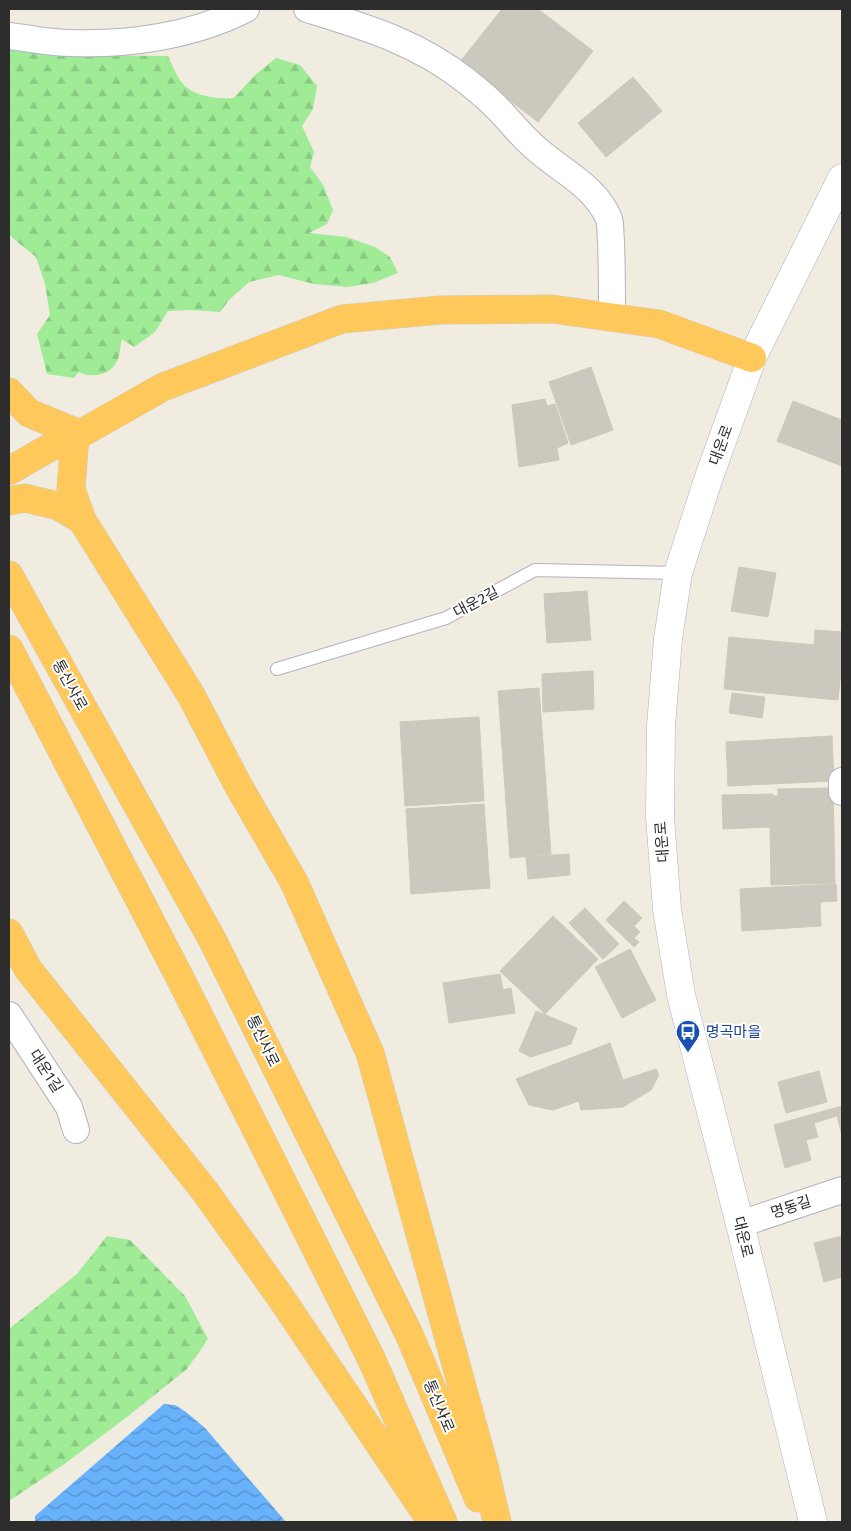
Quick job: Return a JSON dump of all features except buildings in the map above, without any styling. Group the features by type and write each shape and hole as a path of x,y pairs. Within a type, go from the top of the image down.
{"highway":[{"path":"9,471 46,449 78,435 163,387 342,319 440,310 552,309 659,324 752,358"},
{"path":"9,392 29,413 78,435"},
{"path":"78,435 72,489 82,520 191,695 238,785 294,882 370,1053 484,1466 497,1522"},
{"path":"9,501 24,498 58,506 82,520"},
{"name":"통신사로","path":"9,575 212,939 409,1334 488,1522"},
{"path":"9,649 182,982 372,1358 443,1522"},
{"path":"9,933 28,969 204,1190 279,1295 432,1522"}],"street":[{"path":"9,36 69,43 131,41 181,33 246,9"},
{"path":"307,9 355,23 399,40 437,59 466,81 501,112 528,142 581,182 598,200 610,220 612,317"},
{"name":"대운로","path":"813,1522 740,1224 681,995 668,910 660,818 661,726 668,639 678,573 709,477 752,358 842,178"},
{"path":"842,781 842,792"},
{"name":"대운1길","path":"9,1015 69,1107 76,1130"},
{"name":"명동길","path":"740,1224 842,1190"}],"lane":[{"name":"대운2길","path":"277,669 446,618 535,570 678,573"}],"green space":[{"path":"9,46 69,55 168,56 185,86 205,96 220,98 234,98 255,75 276,58 300,65 317,86 313,109 302,126 314,152 310,167 323,185 333,210 327,224 309,233 346,237 375,247 390,257 398,273 373,283 347,287 314,284 279,275 249,282 229,300 220,312 168,311 155,332 134,347 122,339 117,361 109,371 99,375 79,372 74,378 47,374 37,334 50,315 45,284 36,257 9,235"},
{"path":"107,1236 130,1240 185,1296 208,1339 187,1369 63,1465 9,1501 9,1329 77,1274"}],"water":[{"path":"164,1404 175,1405 205,1428 286,1522 35,1522 35,1516"}],"place":[{"name":"명곡마을","path":"688,1053"}]}
